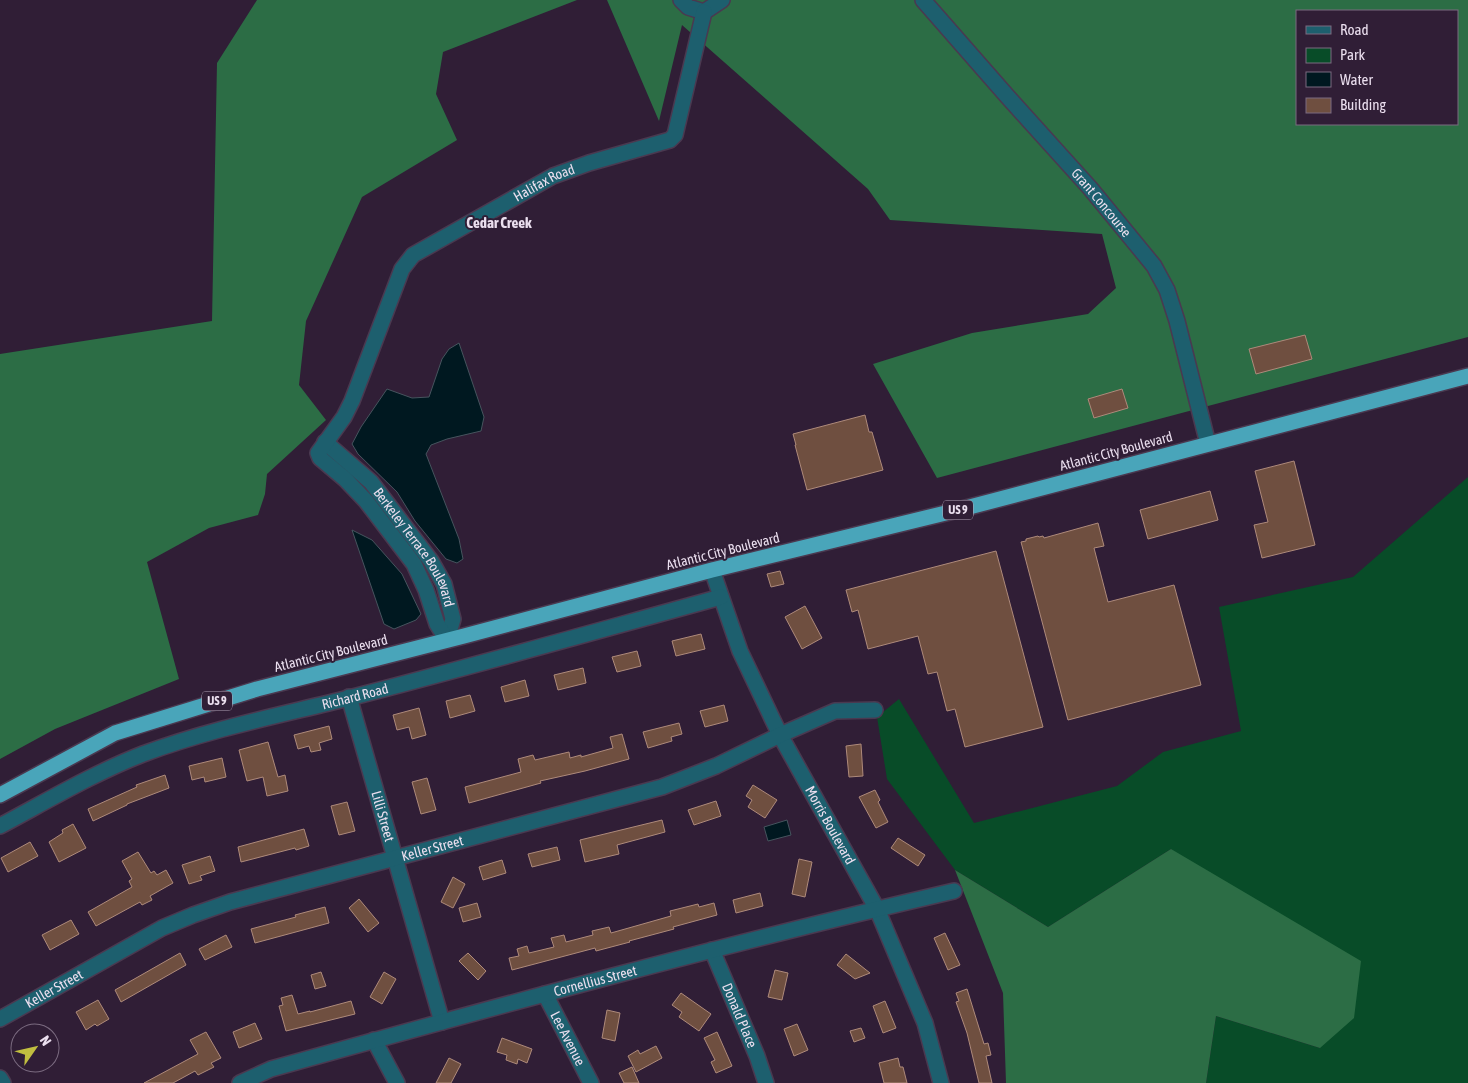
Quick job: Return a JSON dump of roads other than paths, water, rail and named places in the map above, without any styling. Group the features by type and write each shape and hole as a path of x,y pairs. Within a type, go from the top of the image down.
{"highway":[{"name":"Atlantic City Boulevard","path":"0,795 115,733 257,689 712,570 958,510 1468,376"}],"street":[{"path":"681,0 688,7 704,12 722,0"},
{"name":"Grant Concourse","path":"923,0 1090,188 1154,266 1167,290 1177,321 1208,444"},
{"name":"Halifax Road","path":"327,463 330,446 343,436 344,417 352,401 402,269 413,256 553,176 589,163 670,140 675,135 704,12"},
{"name":"Berkeley Terrace Boulevard","path":"330,446 371,482 440,574 453,619 447,640"},
{"name":"Berkeley Terrace Boulevard","path":"327,463 366,501 414,564 426,590 437,624 447,640"},
{"name":"Morris Boulevard","path":"712,570 740,651 780,735 877,909 925,1023 941,1083"},
{"name":"Richard Road","path":"0,826 93,777 142,755 180,742 721,597"},
{"name":"Lilli Street","path":"349,698 442,1022"},
{"name":"Keller Street","path":"0,1019 162,928 193,915 230,902 662,787 716,766 835,711 875,710"},
{"name":"Cornellius Street","path":"240,1083 271,1068 545,994 712,950 954,891"},
{"name":"Donald Place","path":"712,950 758,1056 766,1083"},
{"name":"Lee Avenue","path":"545,994 591,1083"},
{"path":"374,1040 397,1083"},
{"path":"0,1078 3,1083"}],"water":[{"path":"459,343 484,417 481,431 431,445 426,454 459,539 463,559 457,563 446,559 415,521 397,492 358,454 352,444 361,427 387,389 412,398 429,397 442,359 449,349"},
{"path":"352,530 372,540 402,574 421,614 416,620 394,629 384,624"},
{"path":"787,820 791,835 768,841 764,827"}],"district":[{"name":"Cedar Creek","path":"499,222"}]}
